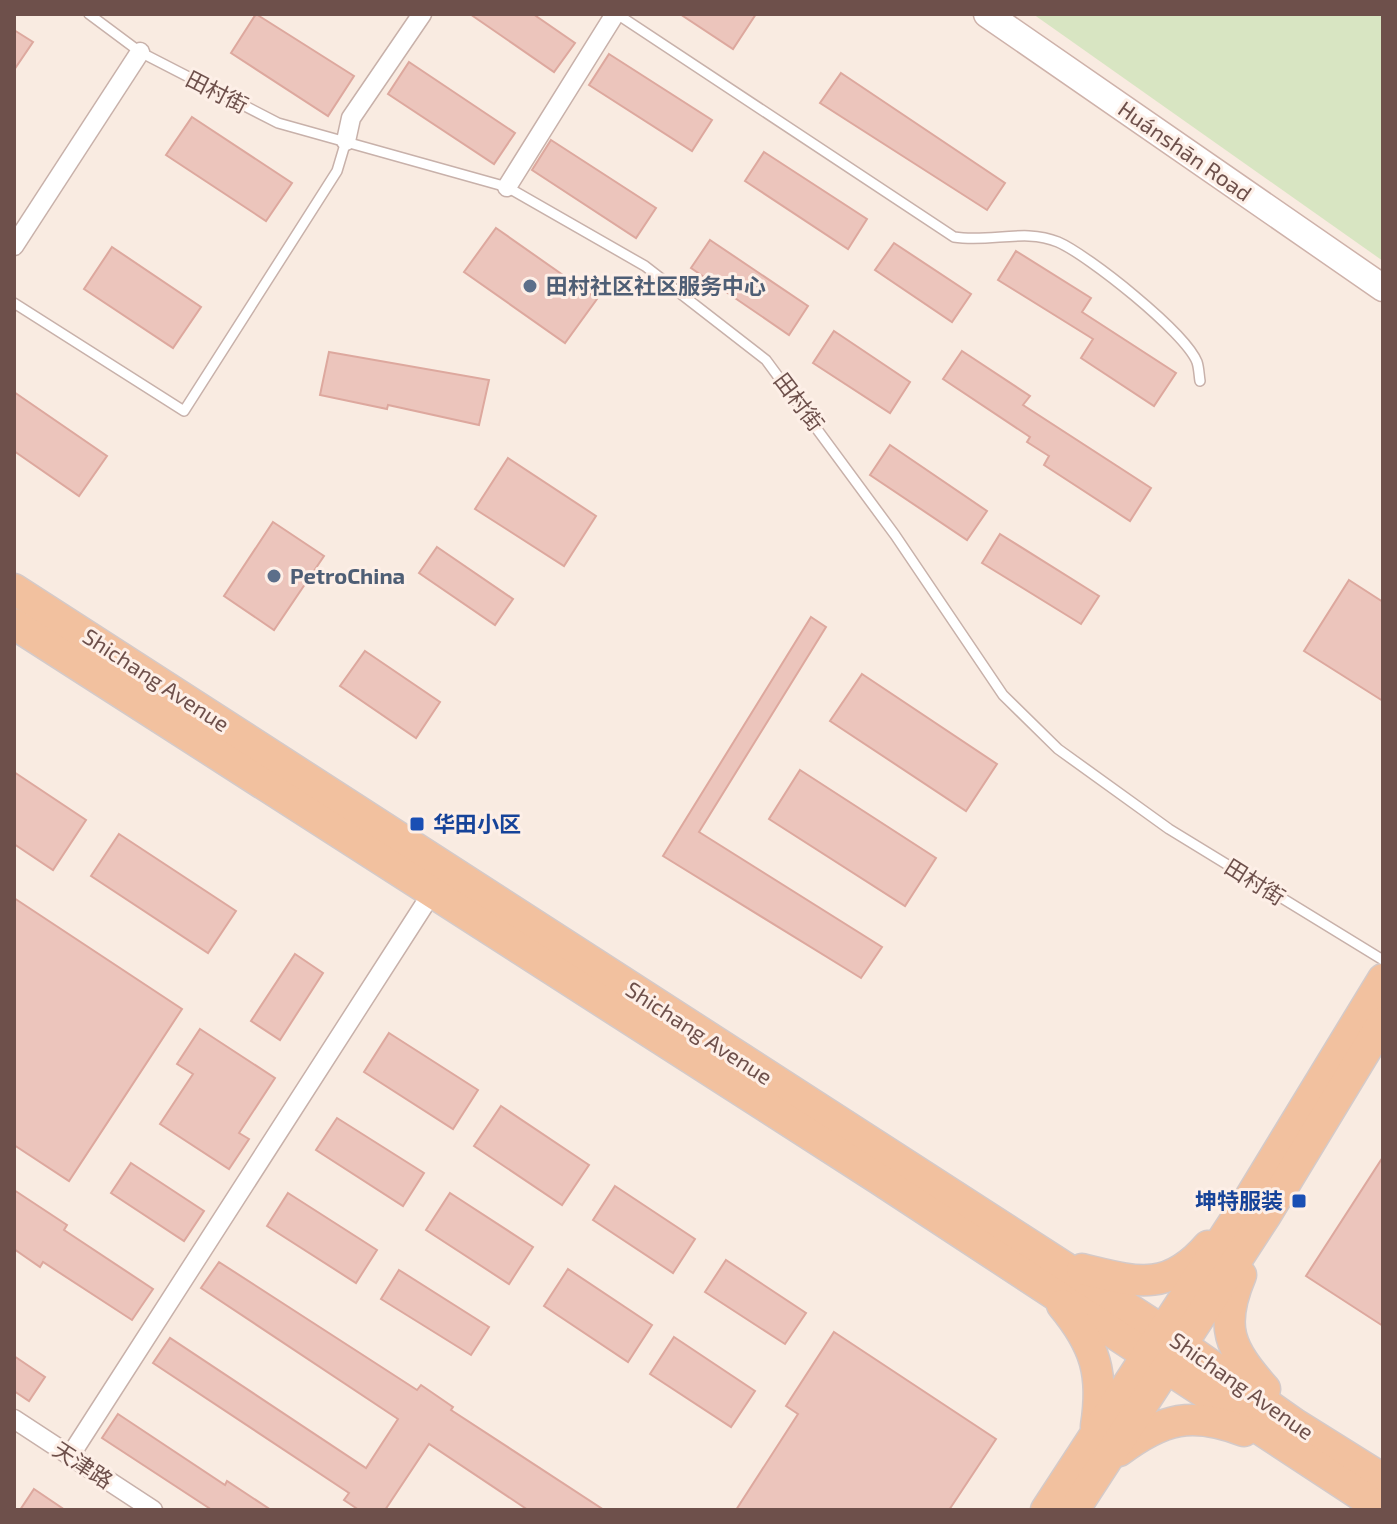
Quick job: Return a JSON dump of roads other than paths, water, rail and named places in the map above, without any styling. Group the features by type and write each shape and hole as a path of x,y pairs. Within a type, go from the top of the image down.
{"main road":[{"name":"Huánshān Road","path":"987,14 1383,288"},
{"name":"Shichang Avenue","path":"14,589 440,880 1165,1350 1287,1434 1383,1510"},
{"name":"Shichang Avenue","path":"14,624 440,880"},
{"path":"1287,1434 1239,1360 1229,1336 1228,1312 1257,1207 1383,979"},
{"path":"1046,1510 1099,1449 1257,1207 1383,1022"},
{"path":"1053,1276 1160,1281 1194,1262 1257,1207"},
{"path":"1053,1276 1080,1327 1100,1377 1099,1449 1074,1510"},
{"path":"1099,1449 1170,1421 1215,1420 1287,1434"},
{"name":"Shichang Avenue","path":"1287,1434 1383,1479"}],"street":[{"path":"346,141 351,118 422,14"},
{"path":"507,187 616,14"},
{"path":"14,246 140,52"},
{"path":"70,1456 440,880"},
{"name":"天津路","path":"14,1419 153,1510"}],"lane":[{"name":"田村街","path":"89,14 140,52 278,123 507,187 645,266 766,360 887,523 1003,695 1058,749 1169,829 1383,960"},
{"path":"616,14 954,237 980,242 1022,234 1058,242 1145,302 1197,361 1200,381"},
{"path":"14,303 184,411 337,171 346,141"}],"place":[{"name":"田村社区社区服务中心","path":"530,286"},
{"name":"PetroChina","path":"274,576"},
{"name":"华田小区","path":"417,824"},
{"name":"坤特服装","path":"1299,1201"}]}
